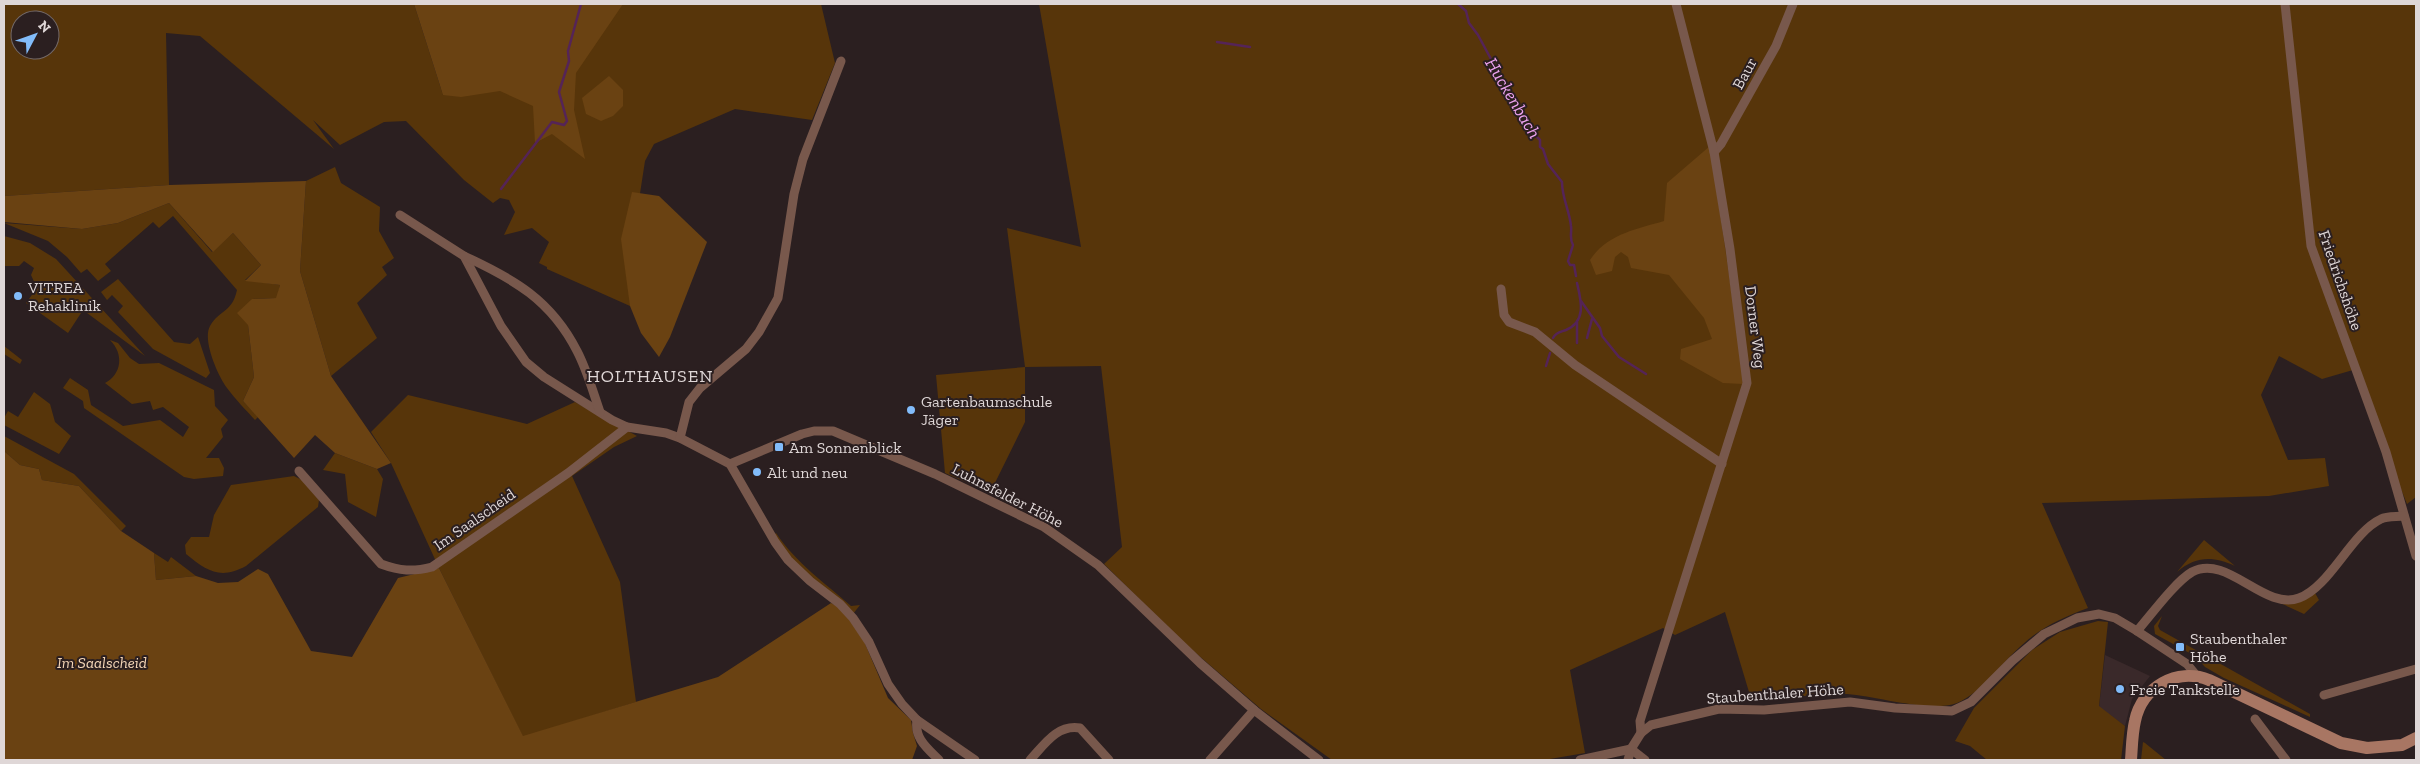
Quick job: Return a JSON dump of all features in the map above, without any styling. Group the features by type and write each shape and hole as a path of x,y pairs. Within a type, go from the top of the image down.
{"main road":[{"path":"2131,760 2135,721 2148,694 2169,679 2196,675 2341,743 2367,748 2402,745 2416,738"}],"street":[{"name":"Dorner Weg","path":"1641,733 1640,721 1744,396 1747,378 1730,248 1714,152 1676,4"},
{"name":"Baur","path":"1714,152 1721,144 1771,54 1786,24 1793,4"},
{"name":"Friedrichshöhe","path":"2285,4 2311,246 2386,452 2416,556"},
{"path":"680,438 689,402 700,388 746,349 775,308 794,194 803,159 841,61"},
{"path":"400,215 464,256 505,274 543,303 564,329 578,352 600,412"},
{"path":"464,256 501,326 526,362 544,377 627,427 666,433 680,438 730,464 775,542 805,576 840,604 852,618 869,642 888,684 918,720 975,760"},
{"path":"1501,289 1506,320 1535,332 1575,365 1722,464"},
{"name":"Im Saalscheid","path":"299,471 381,564 398,571 416,571 432,567 568,473 627,427"},
{"name":"Luhnsfelder Höhe","path":"730,464 802,434 814,431 833,431 978,494 1044,527 1098,565 1152,619 1254,710 1320,760"},
{"path":"2137,631 2185,577 2202,568 2220,571 2282,600 2298,599 2314,588 2368,528 2382,518 2404,516"},
{"name":"Staubenthaler Höhe","path":"1641,733 1651,725 1719,708 1772,710 1850,702 1895,708 1952,711 1971,702 2032,643 2077,618 2107,615 2137,631 2187,664 2196,675"},
{"path":"2324,696 2416,669"},
{"path":"1210,760 1254,710"},
{"path":"2255,719 2286,760"},
{"path":"918,720 916,729 919,738 939,760"},
{"path":"1030,760 1064,727 1080,728 1109,760"},
{"path":"1628,760 1631,749 1641,733"},
{"path":"1580,760 1631,749"},
{"path":"1631,749 1645,760"}],"shaded area":[{"path":"4,4 414,4 443,95 420,4 821,4 835,63 812,120 735,109 654,144 645,161 633,239 630,306 547,269 547,267 539,263 549,242 532,228 504,235 515,212 509,200 500,198 493,203 464,180 406,121 384,122 340,145 313,120 334,149 200,36 166,33 169,185 4,196"},
{"path":"1039,4 2416,4 2416,497 2407,504 2353,370 2322,379 2279,356 2261,395 2288,460 2325,458 2329,486 2269,496 2042,503 2088,608 2062,619 2037,633 2014,652 1975,692 1957,703 1945,706 1918,705 1847,694 1813,695 1752,702 1725,612 1675,635 1663,628 1570,670 1585,753 1544,760 1332,760 1261,709 1183,642 1104,564 1122,547 1101,366 1025,367 1007,228 1081,247"},
{"path":"335,167 341,183 380,207 379,231 394,258 382,267 387,275 357,303 377,338 331,376 300,271 306,181"},
{"path":"169,203 212,252 233,233 261,265 245,280 280,285 277,298 252,299 248,325 254,377 243,401 258,417 255,420 223,382 209,349 208,332 210,326 232,303 237,290 173,216 159,228 153,222 105,264 111,271 98,281 87,269 81,273 67,257 48,241 4,223 82,229 118,223"},
{"path":"4,236 30,243 56,259 145,356 83,310 68,333 26,303 37,288 31,275 34,268 24,261 19,266 4,266"},
{"path":"118,279 174,342 190,344 198,337 210,373 206,378 153,349 118,312 123,306 112,295 107,300 101,292"},
{"path":"110,340 118,343 130,358 139,364 159,363 214,390 215,406 228,420 221,429 223,437 206,458 219,458 224,468 223,476 194,479 184,477 84,408 83,401 63,388 70,378 88,390 91,405 123,426 160,420 183,437 189,427 163,407 153,410 150,401 132,404 105,383 115,374 119,363 118,351"},
{"path":"4,346 22,360 20,364 4,354"},
{"path":"1025,367 1025,422 990,493 945,473 936,375"},
{"path":"34,392 50,404 55,422 71,436 59,454 4,425 4,418 8,411 18,417"},
{"path":"408,395 527,424 575,402 637,436 614,447 572,476 620,582 636,702 523,737 439,568 391,463 371,432"},
{"path":"4,436 74,474 126,526 121,531 79,486 42,480 39,469 20,465 4,451"},
{"path":"335,453 377,469 383,479 376,517 348,502 345,474 323,470"},
{"path":"294,476 302,480 319,500 318,507 246,566 229,572 214,572 186,554 185,545 191,537 209,537 214,515 231,485"},
{"path":"776,533 792,554 821,581 851,606 860,605 853,614 795,563 774,535"},
{"path":"2204,540 2235,566 2219,560 2205,559 2191,563 2177,572"},
{"path":"154,553 168,562 171,557 196,576 156,580"},
{"path":"2315,593 2319,600 2304,614 2276,601 2297,602"},
{"path":"2162,616 2158,626 2160,630 2310,714 2310,717 2224,678 2205,667 2195,656 2155,634 2154,626"},
{"path":"2098,621 2108,622 2099,706 2125,726 2121,760 1987,760 1970,746 1955,741 1974,708 2032,650 2060,632"},
{"name":"Freie Tankstelle","path":"2105,655 2150,676 2132,699 2125,726 2099,707"},
{"path":"2143,742 2145,743 2166,760 2141,760"}],"green space":[{"path":"414,4 623,4 576,73 574,110 585,159 552,134 535,143 533,106 500,91 461,97 443,95"},
{"path":"609,76 623,90 623,106 613,116 601,121 586,114 582,98"},
{"path":"1710,146 1742,364 1743,384 1723,383 1680,359 1681,349 1712,339 1704,318 1669,275 1631,268 1628,257 1621,252 1615,257 1612,271 1596,275 1590,260 1597,251 1614,238 1664,221 1667,183"},
{"path":"306,181 300,271 331,376 391,463 377,469 335,453 315,435 294,458 243,401 254,377 248,325 237,313 252,299 276,298 280,285 245,281 261,265 233,233 213,252 169,203 118,223 82,229 4,222 4,196 169,185"},
{"path":"632,192 659,196 707,242 670,337 659,357 641,333 630,306 621,239"},
{"name":"Im Saalscheid","path":"4,451 20,465 39,469 42,480 79,486 121,531 154,553 156,580 196,576 218,583 238,582 258,569 268,574 311,651 352,657 398,578 439,568 523,736 718,677 831,603 842,609 861,634 888,698 911,720 917,746 912,760 4,760"}],"waterway":[{"path":"501,189 552,122 564,125 567,121 559,92 569,61 568,51 581,4"},
{"name":"Huckenbach","path":"1458,4 1466,11 1469,23 1478,35 1511,99 1520,107 1530,124 1529,129 1540,140 1540,147 1543,149 1548,164 1562,182 1573,245 1568,261 1570,265 1574,265 1576,276"},
{"path":"1217,42 1250,47"},
{"name":"Huckenbach","path":"1553,338 1557,333 1573,326 1580,316 1581,303 1577,283"},
{"path":"1581,301 1600,328 1602,336 1619,357 1646,374"},
{"path":"1587,338 1592,319"},
{"path":"1577,322 1577,343"},
{"name":"Huckenbach","path":"1546,366 1550,353"}],"place":[{"name":"VITREA Rehaklinik","path":"18,296"},
{"name":"Gartenbaumschule Jäger","path":"911,410"},
{"name":"Am Sonnenblick","path":"779,447"},
{"name":"Alt und neu","path":"757,472"},
{"name":"Staubenthaler Höhe","path":"2180,647"},
{"name":"Freie Tankstelle","path":"2120,689"}],"district":[{"name":"HOLTHAUSEN","path":"650,376"}]}
